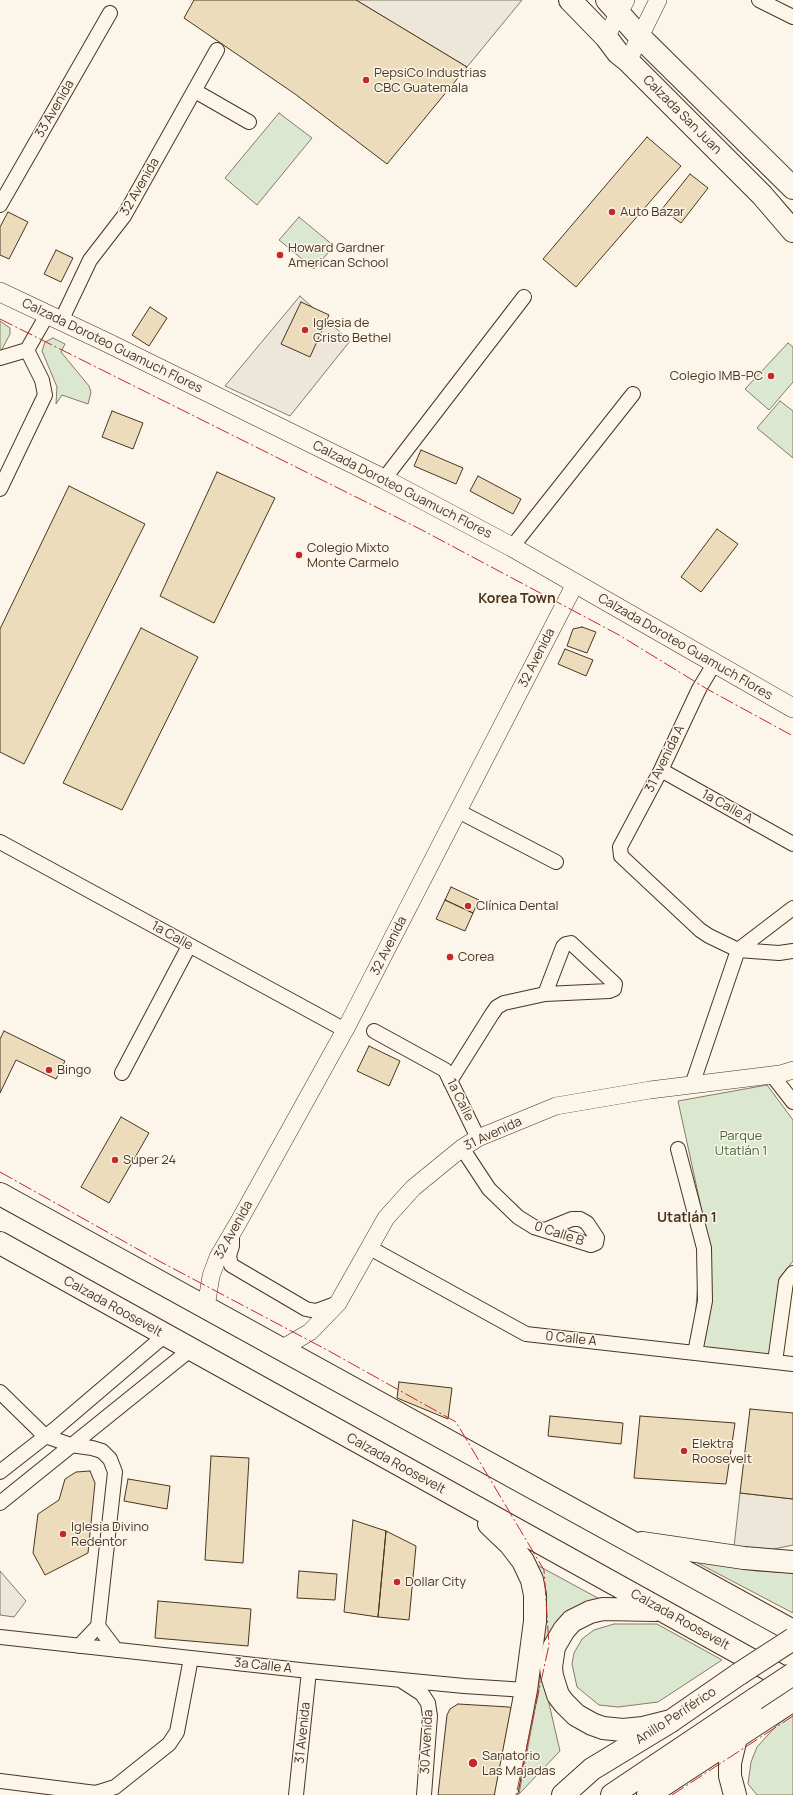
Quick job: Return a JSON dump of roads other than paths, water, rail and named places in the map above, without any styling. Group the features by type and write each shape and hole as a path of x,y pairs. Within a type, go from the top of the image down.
{"main road":[{"name":"Calzada San Juan","path":"570,0 606,37 618,53 628,61 762,195 793,231"},
{"name":"Calzada San Juan","path":"617,4 640,37 793,188"},
{"name":"Calzada Doroteo Guamuch Flores","path":"0,292 384,479 512,547 574,584 793,708"},
{"path":"0,1194 793,1631"},
{"name":"Calzada Roosevelt","path":"0,1243 164,1336 793,1683"},
{"path":"455,1496 510,1544 523,1561 532,1580 536,1595 536,1615 526,1690 506,1795"},
{"path":"629,1541 744,1558 793,1562"},
{"path":"660,1610 613,1608 603,1609 581,1616 564,1630 554,1647 551,1667 552,1676 558,1695 576,1715 592,1724 603,1728 623,1730 643,1728 670,1720"},
{"name":"Anillo Periférico","path":"563,1795 592,1769 670,1720 793,1639"},
{"path":"612,1795 793,1674"},
{"path":"648,1795 793,1700"},
{"path":"735,1795 730,1776 730,1763 736,1738"}],"street":[{"path":"628,61 658,0"},
{"path":"759,0 793,17"},
{"path":"606,37 617,4"},
{"name":"33 Avenida","path":"0,205 110,13"},
{"name":"32 Avenida","path":"27,350 54,318 90,260 124,216 218,50"},
{"path":"195,91 249,122"},
{"path":"384,479 524,297"},
{"path":"0,358 27,350 42,380 45,395 0,489"},
{"path":"512,547 633,394"},
{"name":"32 Avenida","path":"206,1307 211,1276 218,1257 345,1030 574,584"},
{"name":"31 Avenida A","path":"714,664 699,689 660,770 620,847 621,856 700,930 738,950"},
{"name":"1a Calle A","path":"660,770 793,844"},
{"path":"458,811 556,862"},
{"name":"1a Calle","path":"0,842 345,1030"},
{"path":"692,1085 738,950 793,908"},
{"path":"450,1081 497,1007 504,1003 545,994 609,991 614,989 615,984 571,943 566,944 563,947 545,994"},
{"path":"122,1073 189,946"},
{"path":"738,950 780,953 793,951"},
{"name":"1a Calle","path":"374,1031 445,1070 478,1138"},
{"name":"31 Avenida","path":"281,1349 310,1332 338,1303 386,1218 413,1188 462,1148 478,1138 556,1106 692,1085 772,1075 793,1070"},
{"path":"772,1075 793,1102"},
{"name":"0 Calle B","path":"462,1148 489,1188 512,1211 534,1227 591,1245 596,1243 596,1238 586,1223 580,1219 572,1219 545,1230"},
{"path":"678,1149 704,1248 705,1301 695,1353"},
{"path":"232,1234 232,1246 229,1256 231,1264 306,1309 316,1311 338,1303"},
{"name":"0 Calle A","path":"370,1248 526,1334 793,1364"},
{"path":"775,1362 786,1282 793,1273"},
{"path":"0,1472 164,1336"},
{"path":"0,1503 190,1350"},
{"path":"0,1392 45,1436 71,1445 102,1451 110,1459 115,1472 98,1626 80,1646"},
{"path":"98,1626 116,1650"},
{"name":"3a Calle A","path":"0,1637 309,1671 464,1686 526,1690"},
{"path":"0,1781 96,1793 115,1787 169,1744 177,1732 191,1658"},
{"name":"31 Avenida","path":"296,1795 309,1671"},
{"name":"30 Avenida","path":"400,1679 422,1694 428,1703 430,1716 424,1795"}],"place":[{"name":"PepsiCo Industrias CBC Guatemala","path":"366,80"},
{"name":"Auto Bazar","path":"612,212"},
{"name":"Howard Gardner American School","path":"280,255"},
{"name":"Iglesia de Cristo Bethel","path":"305,330"},
{"name":"Colegio IMB-PC","path":"771,376"},
{"name":"Colegio Mixto Monte Carmelo","path":"299,555"},
{"name":"Clínica Dental","path":"468,906"},
{"name":"Corea","path":"450,957"},
{"name":"Bingo","path":"49,1070"},
{"name":"Super 24","path":"115,1160"},
{"name":"Elektra Roosevelt","path":"684,1451"},
{"name":"Iglesia Divino Redentor","path":"63,1534"},
{"name":"Dollar City","path":"397,1582"},
{"name":"Sanatorio Las Majadas","path":"473,1763"}],"district":[{"name":"Korea Town","path":"517,599"},
{"name":"Utatlán 1","path":"687,1218"}],"park label":[{"name":"Parque Utatlán 1","path":"741,1144"}]}
